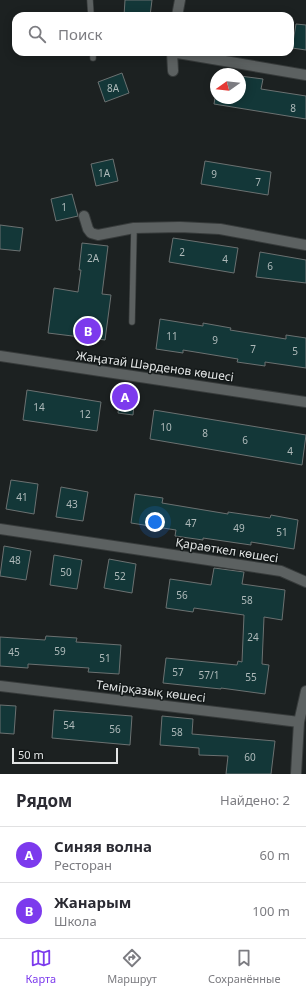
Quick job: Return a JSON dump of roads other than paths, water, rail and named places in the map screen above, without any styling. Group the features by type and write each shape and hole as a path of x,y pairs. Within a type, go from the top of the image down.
{"street":[{"path":"178,12 180,0"},
{"path":"172,56 172,71"},
{"path":"195,56 306,75"},
{"path":"84,216 88,229 98,235 134,228 180,227 220,229 306,244"},
{"name":"Жаңатай Шәрденов көшесі","path":"0,356 306,402"},
{"name":"Қараөткел көшесі","path":"0,529 281,571 306,582"},
{"name":"Темірқазық көшесі","path":"0,686 299,722"},
{"path":"296,774 299,722 306,691"}],"lane":[{"path":"90,0 91,12"},
{"path":"132,322 134,228"}],"place":[{"name":"Жанарым","path":"88,331"},
{"name":"Синяя волна","path":"125,397"}]}
